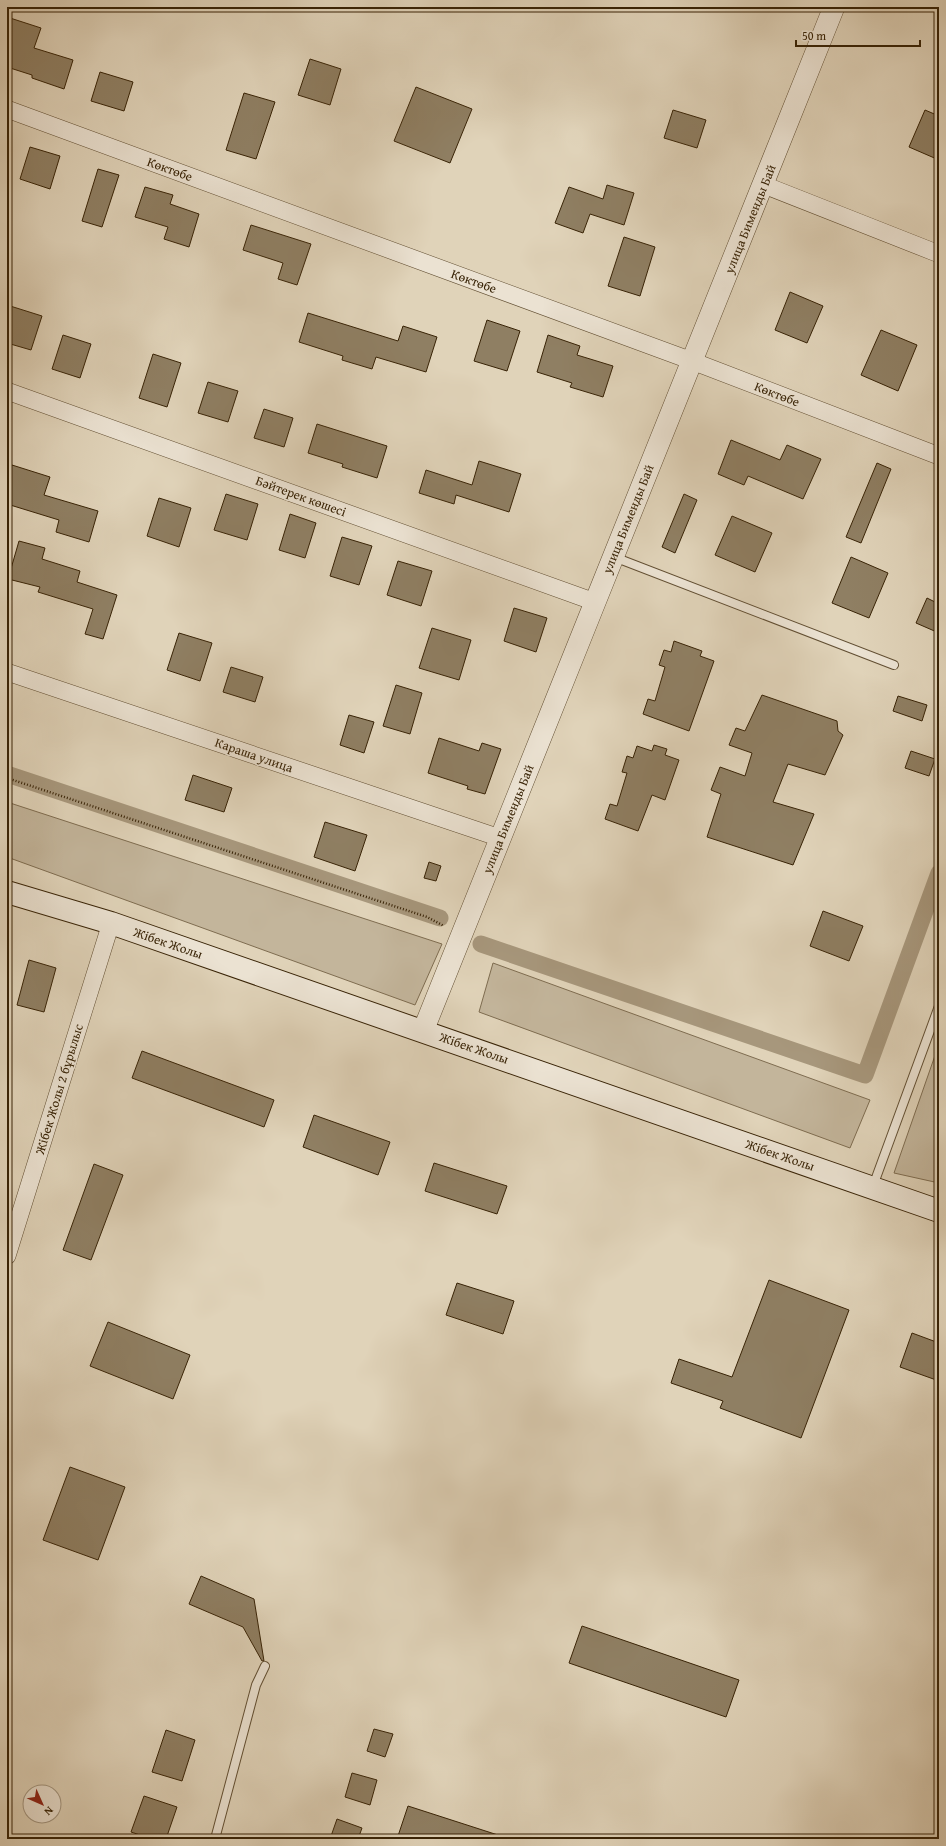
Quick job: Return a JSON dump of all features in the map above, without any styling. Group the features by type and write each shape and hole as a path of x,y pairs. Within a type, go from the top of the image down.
{"main road":[{"name":"Жібек Жолы","path":"7,892 111,923 939,1211"}],"street":[{"name":"улица Бименды Бай","path":"423,1031 764,185 834,7"},
{"name":"Көктөбе","path":"7,110 692,361 939,456"},
{"path":"764,185 939,254"},
{"name":"Бәйтерек көшесі","path":"7,391 595,602"},
{"name":"Караша улица","path":"7,672 500,838"},
{"name":"Жібек Жолы 2 бұрылыс","path":"7,1256 111,923"}],"lane":[{"path":"613,557 894,665"},
{"path":"873,1187 939,1006"},
{"path":"215,1839 256,1685 265,1666"}],"path":[{"path":"7,778 427,917 461,934"}],"shaded area":[{"path":"7,802 442,944 415,1005 7,857"},
{"path":"493,963 870,1100 850,1148 479,1012"},
{"path":"939,1044 939,1183 894,1173"}],"building":[{"path":"7,17 41,28 34,48 73,60 64,89 32,78 32,75 7,67"},
{"path":"310,59 341,69 330,105 298,95"},
{"path":"100,72 133,82 124,111 91,101"},
{"path":"416,87 472,109 450,163 394,141"},
{"path":"244,93 275,102 256,159 226,150"},
{"path":"673,110 706,120 697,148 664,138"},
{"path":"925,110 939,116 939,160 909,147"},
{"path":"30,147 60,156 50,189 20,179"},
{"path":"98,169 119,175 102,227 82,221"},
{"path":"607,185 634,193 624,225 590,214 583,233 555,223 569,187 603,199"},
{"path":"145,187 173,195 170,204 199,214 189,247 164,239 168,227 135,217"},
{"path":"251,225 311,244 297,285 278,279 283,263 243,250"},
{"path":"624,237 655,247 640,296 608,286"},
{"path":"790,292 823,306 807,343 775,330"},
{"path":"7,305 42,316 31,350 7,343"},
{"path":"308,313 398,341 403,326 437,337 426,372 376,357 372,369 342,360 343,356 299,342"},
{"path":"487,320 520,331 507,371 474,361"},
{"path":"881,330 917,345 898,391 861,375"},
{"path":"63,335 91,344 80,378 52,369"},
{"path":"548,335 580,346 577,355 613,366 603,397 570,387 572,383 537,372"},
{"path":"153,354 181,363 167,407 139,398"},
{"path":"208,382 238,391 228,422 198,413"},
{"path":"264,409 293,418 284,447 254,438"},
{"path":"317,424 387,446 377,478 342,467 343,464 308,453"},
{"path":"731,440 780,460 787,445 821,459 803,499 748,476 744,485 718,474"},
{"path":"479,461 521,474 509,512 456,495 454,504 419,493 426,470 472,485"},
{"path":"877,463 891,469 861,543 846,537"},
{"path":"12,465 50,477 44,495 98,511 89,542 56,532 59,520 7,504 7,479"},
{"path":"226,494 258,504 247,540 214,530"},
{"path":"684,494 697,500 675,553 662,547"},
{"path":"159,498 191,508 179,547 147,536"},
{"path":"290,514 316,523 305,558 279,550"},
{"path":"732,516 772,533 755,572 715,555"},
{"path":"342,537 372,546 359,585 330,576"},
{"path":"19,541 45,548 42,559 80,571 77,582 117,595 103,639 85,634 93,609 38,592 40,587 8,579"},
{"path":"851,557 888,573 869,618 832,603"},
{"path":"398,561 432,571 421,606 387,595"},
{"path":"927,598 939,604 939,633 916,623"},
{"path":"514,608 547,618 536,652 504,641"},
{"path":"432,628 471,640 459,680 419,668"},
{"path":"179,633 212,643 200,681 167,670"},
{"path":"674,641 702,651 700,656 714,661 689,731 643,714 648,699 655,701 665,667 659,665 664,650 671,652"},
{"path":"231,667 263,677 255,702 223,692"},
{"path":"396,685 422,693 410,734 383,726"},
{"path":"762,695 837,721 838,731 843,735 825,775 788,764 773,802 814,814 793,865 707,837 721,794 711,790 720,767 745,776 752,753 729,745 736,728 745,731"},
{"path":"898,696 927,705 922,721 893,711"},
{"path":"349,715 374,722 364,753 340,745"},
{"path":"439,738 479,751 482,743 501,749 485,794 467,789 468,786 428,773"},
{"path":"654,745 667,749 665,755 679,760 665,800 652,795 638,831 605,819 610,804 617,806 627,773 622,772 627,756 633,758 637,746 652,751"},
{"path":"911,751 935,759 929,776 905,768"},
{"path":"193,775 232,788 224,812 185,800"},
{"path":"325,822 367,835 355,871 314,857"},
{"path":"429,862 441,866 436,881 424,878"},
{"path":"823,911 863,926 849,961 810,946"},
{"path":"29,960 56,968 44,1012 17,1005"},
{"path":"142,1051 274,1100 264,1127 132,1078"},
{"path":"314,1115 390,1142 378,1175 303,1147"},
{"path":"434,1163 507,1186 497,1214 425,1191"},
{"path":"94,1164 123,1175 91,1260 63,1250"},
{"path":"769,1280 849,1310 801,1438 720,1408 723,1401 671,1383 679,1359 732,1377"},
{"path":"457,1283 514,1301 503,1334 446,1315"},
{"path":"108,1322 190,1355 173,1399 90,1366"},
{"path":"912,1333 939,1343 939,1381 900,1367"},
{"path":"70,1467 125,1487 98,1560 43,1540"},
{"path":"201,1576 254,1599 264,1661 262,1661 243,1627 189,1604"},
{"path":"582,1626 739,1680 726,1717 569,1663"},
{"path":"374,1729 393,1734 385,1757 367,1751"},
{"path":"166,1730 195,1740 182,1781 152,1772"},
{"path":"352,1773 377,1780 370,1805 345,1797"},
{"path":"144,1796 177,1807 166,1839 152,1839 131,1832"},
{"path":"408,1806 501,1836 501,1839 397,1839"},
{"path":"337,1819 362,1828 358,1839 330,1839"}],"waterway":[{"path":"7,774 440,918"},
{"path":"481,944 865,1075 939,873"}]}
